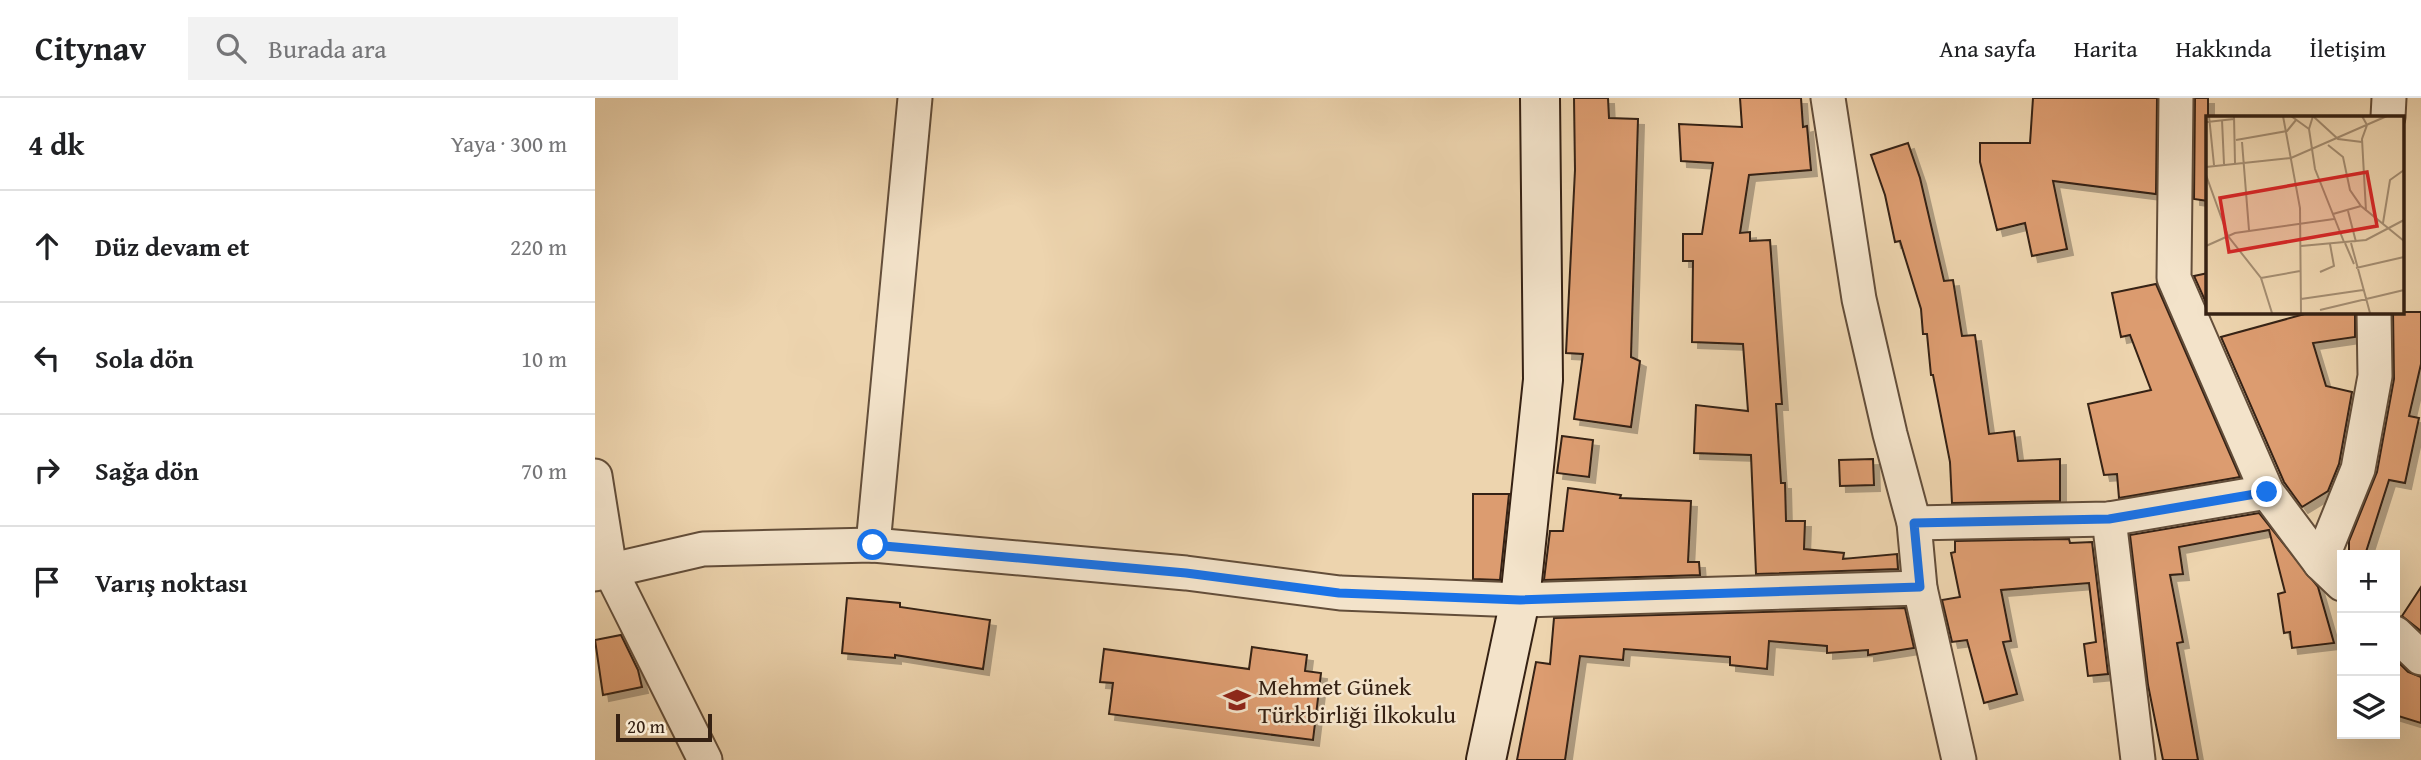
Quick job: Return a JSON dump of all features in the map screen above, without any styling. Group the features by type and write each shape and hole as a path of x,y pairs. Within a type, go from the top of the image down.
{"street":[{"path":"873,545 915,98"},
{"path":"1486,760 1520,600 1543,380 1540,98"},
{"path":"1828,98 1859,299 1914,523 1920,587 1959,760"},
{"path":"2176,98 2174,278 2267,492 2331,573"},
{"path":"2388,116 2389,98"},
{"path":"2331,573 2358,469 2375,376 2374,313"},
{"path":"595,476 602,572 705,760"},
{"path":"1914,523 2109,519 2267,492"},
{"path":"2109,519 2139,760"},
{"path":"602,572 703,549 873,545 1173,572 1339,593 1520,600 1920,587"},
{"path":"2400,638 2421,657"}],"building":[{"path":"1574,98 1608,98 1609,118 1638,119 1631,357 1640,361 1631,427 1574,419 1583,354 1566,353 1575,170"},
{"path":"1740,98 1801,98 1803,127 1807,126 1811,170 1749,175 1740,233 1750,232 1750,241 1770,240 1782,404 1776,404 1781,483 1785,483 1786,521 1805,521 1804,549 1844,553 1843,559 1897,554 1898,569 1756,574 1751,455 1694,453 1696,405 1748,411 1743,344 1692,342 1693,261 1683,261 1683,234 1702,234 1713,163 1681,161 1679,124 1742,127"},
{"path":"2033,98 2157,98 2156,194 2053,181 2067,249 2032,256 2025,223 1997,230 1980,162 1980,143 2030,143"},
{"path":"2195,98 2208,98 2206,201 2194,199"},
{"path":"1908,143 1920,178 1944,281 1953,280 1962,336 1975,335 1989,434 2014,431 2018,461 2060,459 2060,501 1952,503 1950,462 1931,375 1927,334 1923,334 1921,309 1900,241 1895,242 1885,195 1871,155"},
{"path":"2206,273 2206,303 2194,276"},
{"path":"2156,284 2240,477 2119,498 2117,474 2104,475 2088,404 2151,390 2130,335 2121,337 2112,293"},
{"path":"2421,312 2421,364 2409,416 2419,418 2405,483 2389,480 2367,550 2349,550 2349,541 2377,472 2394,379 2393,313"},
{"path":"2308,313 2355,313 2355,337 2313,343 2326,386 2352,392 2339,464 2328,491 2302,507 2284,482 2221,337"},
{"path":"1562,436 1593,440 1589,477 1557,473"},
{"path":"1873,459 1874,485 1840,486 1839,460"},
{"path":"1568,488 1621,495 1620,498 1691,501 1688,562 1699,562 1700,575 1544,580 1550,531 1563,531"},
{"path":"1473,494 1509,494 1500,580 1473,579"},
{"path":"2259,513 2318,587 2334,643 2292,648 2290,632 2284,633 2278,594 2285,592 2269,530 2179,547 2183,574 2170,575 2183,642 2177,643 2198,760 2163,760 2148,685 2130,535"},
{"path":"2069,539 2070,543 2092,542 2108,674 2088,676 2084,644 2096,642 2089,583 2001,590 2011,641 2003,642 2017,694 1984,703 1967,640 1952,642 1942,600 1960,597 1951,553 1955,552 1955,541"},
{"path":"2421,587 2421,631 2402,616"},
{"path":"847,598 900,603 900,607 990,620 983,669 895,655 895,658 842,653"},
{"path":"1905,608 1914,648 1868,655 1868,650 1827,653 1827,646 1769,641 1767,669 1730,665 1730,657 1624,649 1623,660 1580,656 1565,760 1517,760 1536,662 1550,664 1554,618"},
{"path":"621,635 638,670 642,687 603,695 595,640"},
{"path":"1252,647 1307,655 1305,671 1321,673 1313,740 1109,714 1113,683 1100,682 1104,649 1249,669"},
{"path":"2400,664 2408,672 2421,677 2421,723 2400,717"}],"place":[{"name":"Mehmet Günek Türkbirliği İlkokulu","path":"1237,700"}],"route":[{"path":"873,545 1186,573 1339,593 1520,600 1670,593 1920,587 1914,523 2109,519 2267,492"}]}
